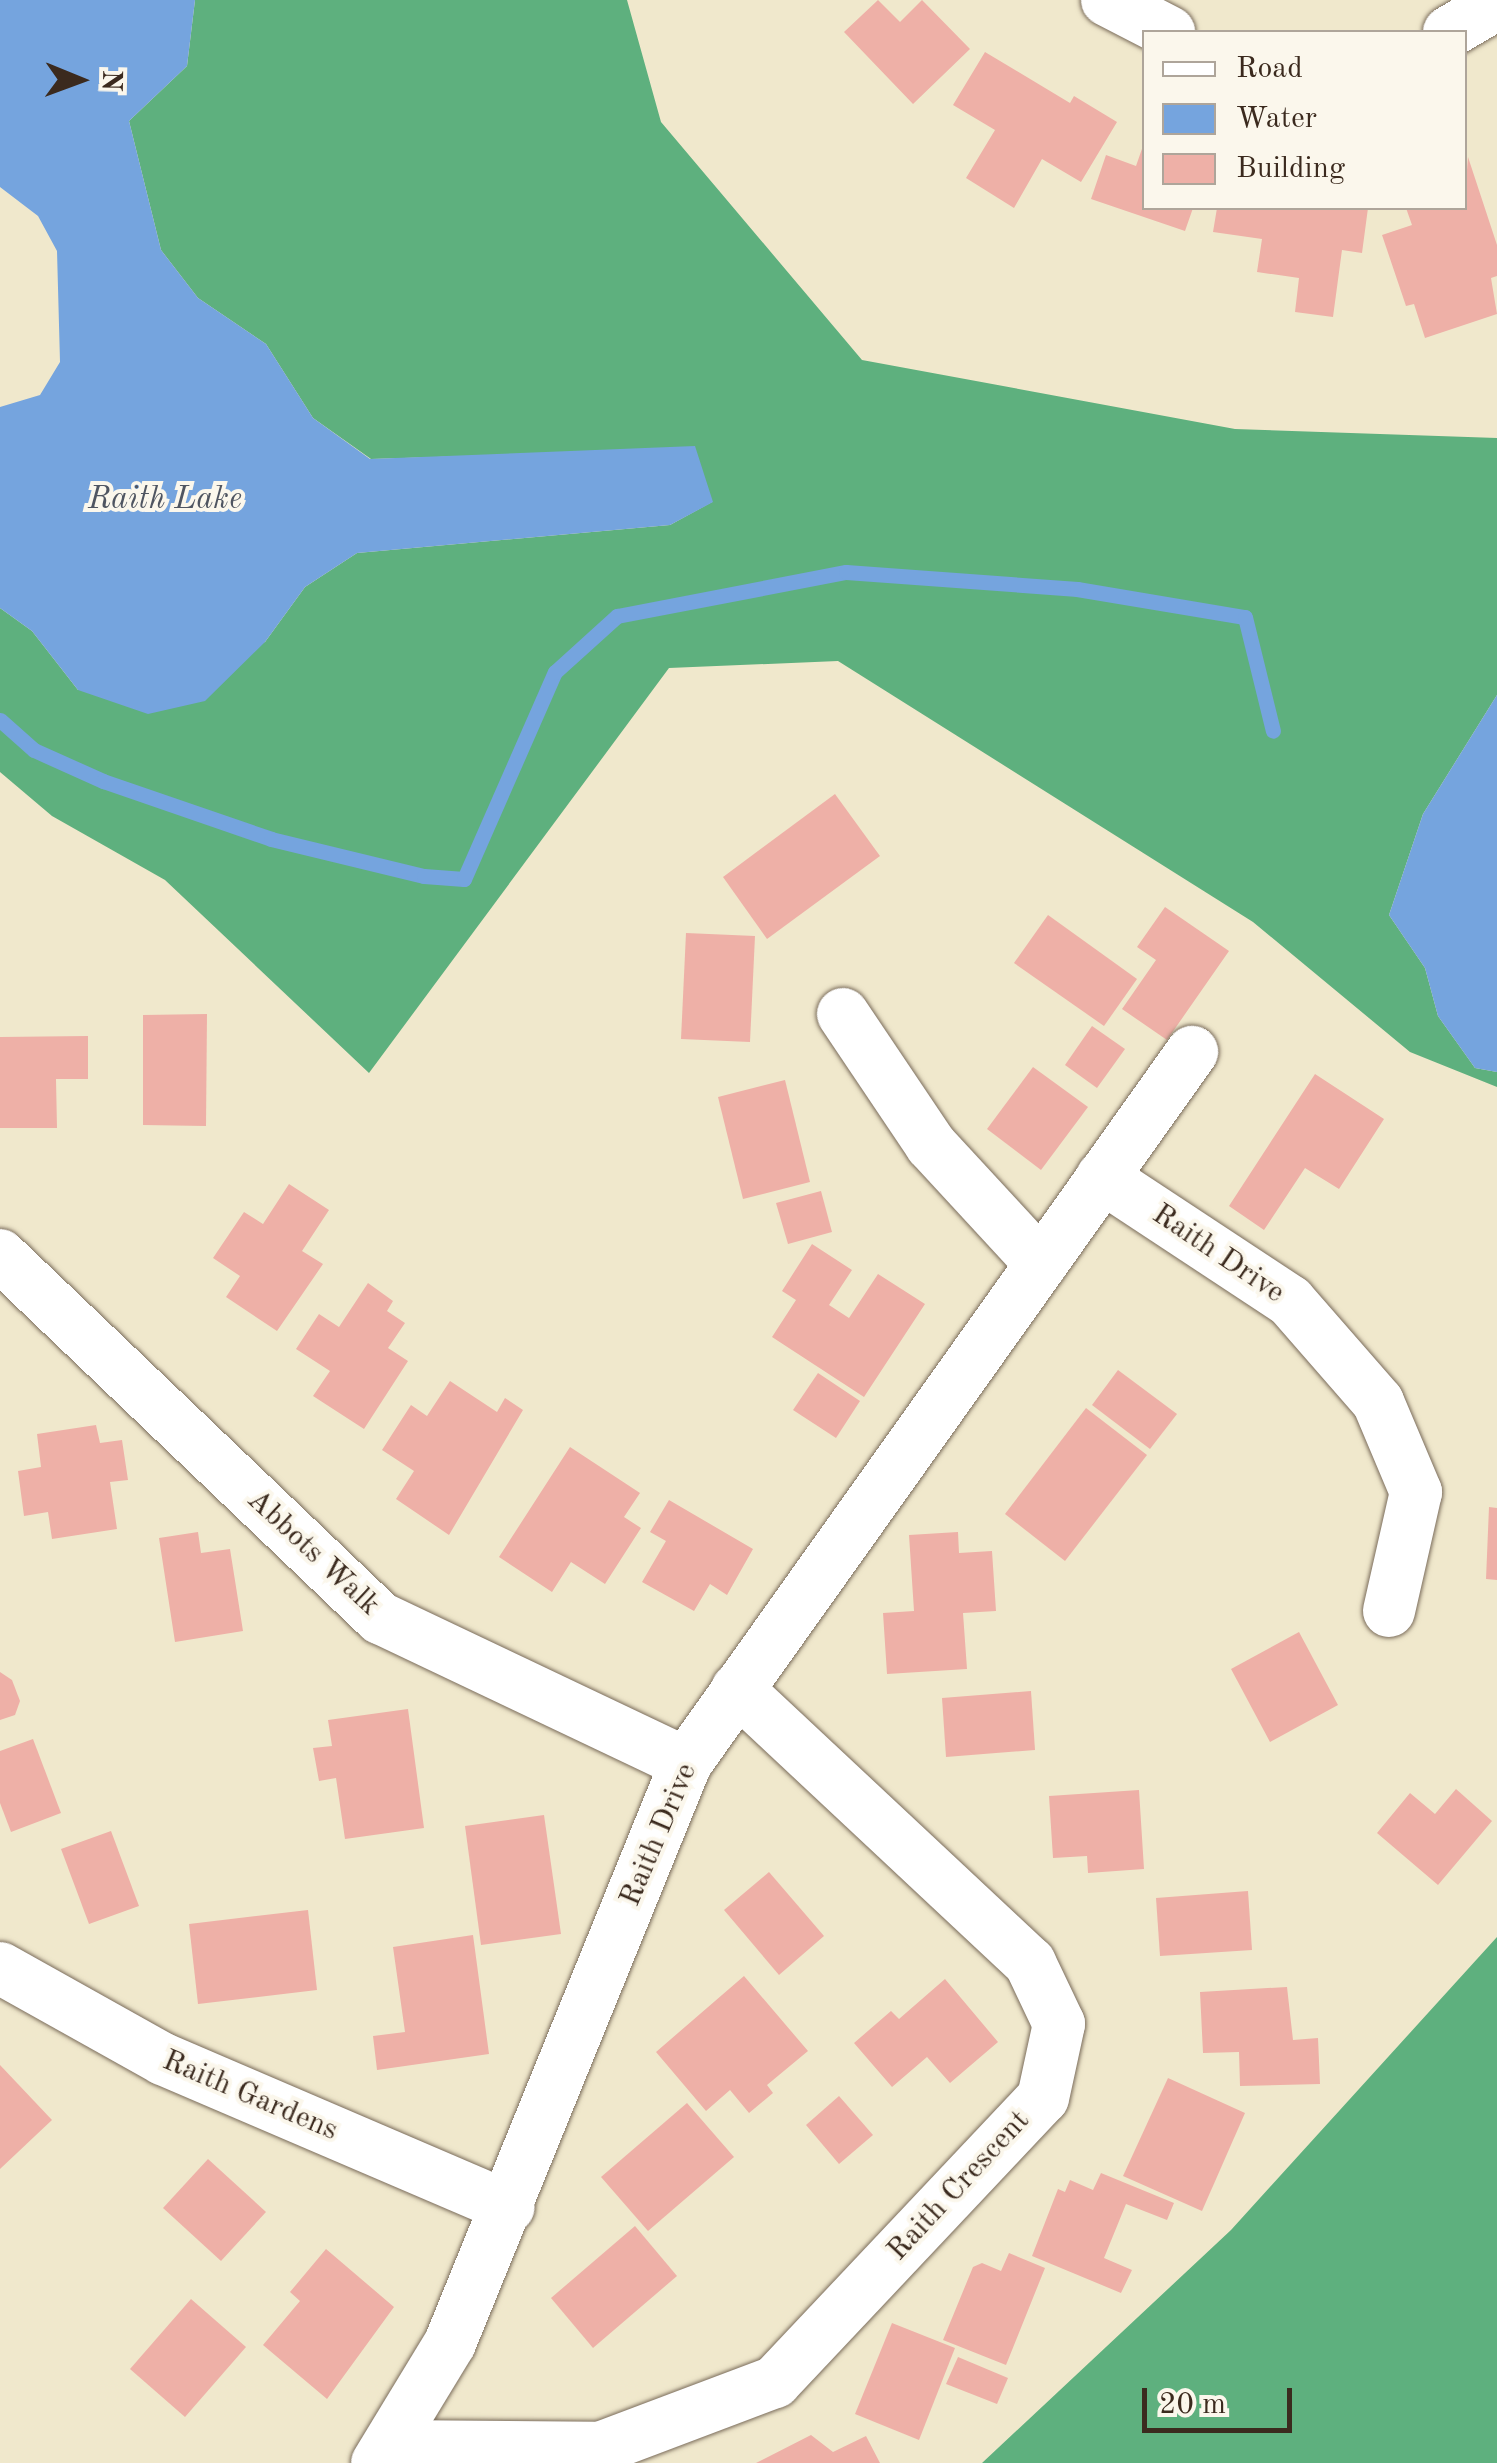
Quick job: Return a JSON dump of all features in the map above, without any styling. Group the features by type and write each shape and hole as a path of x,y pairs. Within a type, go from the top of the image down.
{"street":[{"path":"1106,0 1165,30"},
{"path":"1452,30 1497,4"},
{"path":"843,1014 930,1145 1040,1264"},
{"name":"Raith Drive","path":"383,2455 450,2343 509,2208 686,1763 1192,1052"},
{"name":"Raith Drive","path":"1102,1177 1290,1301 1378,1402 1416,1492 1389,1611"},
{"name":"Abbots Walk","path":"0,1255 380,1618 686,1763"},
{"name":"Raith Crescent","path":"383,2455 600,2448 774,2382 1043,2098 1059,2024 1030,1963 737,1689"},
{"name":"Raith Gardens","path":"0,1968 164,2060 509,2208"}],"green space":[{"path":"195,0 627,0 661,122 862,360 1235,429 1497,438 1497,695 1423,814 1389,915 1425,968 1438,1016 1475,1068 1497,1072 1497,1087 1410,1052 1253,922 838,661 669,668 369,1073 165,880 52,816 0,772 0,608 32,631 78,690 265,642 305,587 357,553 670,525 712,502 572,453 371,459 313,418 266,344 198,298 161,250 129,121 187,66"},
{"path":"1497,1937 1497,2463 982,2463 1231,2230"}],"water":[{"name":"Raith Lake","path":"0,0 195,0 187,66 129,121 161,250 198,298 266,344 313,418 370,459 695,446 713,502 670,525 357,553 305,587 265,642 205,701 148,714 78,690 32,631 0,608 0,407 40,395 60,362 57,251 38,216 0,187"},
{"path":"1497,695 1497,1072 1475,1068 1438,1016 1425,968 1389,915 1423,814"}],"building":[{"path":"878,0 900,22 922,0 970,49 913,104 844,32"},
{"path":"985,52 1070,103 1074,96 1117,122 1081,182 1042,159 1014,208 966,178 995,130 953,105"},
{"path":"1142,149 1142,210 1192,210 1185,231 1091,199 1106,155 1136,166"},
{"path":"1468,157 1497,245 1497,276 1491,278 1497,314 1425,338 1414,304 1406,306 1382,235 1412,225 1407,210 1467,210"},
{"path":"1217,210 1368,210 1362,253 1342,250 1333,317 1295,312 1299,278 1257,272 1262,239 1213,232"},
{"path":"835,794 880,856 767,939 723,877"},
{"path":"1165,907 1229,951 1167,1040 1122,1009 1156,960 1137,947"},
{"path":"1048,915 1137,979 1104,1026 1014,963"},
{"path":"686,933 755,936 750,1042 681,1039"},
{"path":"207,1014 206,1126 143,1125 143,1015"},
{"path":"1092,1026 1125,1049 1097,1088 1065,1065"},
{"path":"88,1036 88,1079 56,1079 57,1128 0,1128 0,1037"},
{"path":"1033,1067 1088,1107 1041,1170 987,1129"},
{"path":"1315,1074 1384,1119 1339,1189 1305,1168 1264,1230 1229,1206"},
{"path":"785,1080 810,1182 743,1199 718,1097"},
{"path":"289,1184 329,1210 302,1251 323,1264 277,1331 226,1297 240,1276 213,1258 244,1212 263,1224"},
{"path":"821,1191 832,1232 788,1244 776,1203"},
{"path":"812,1244 852,1270 829,1305 849,1318 878,1274 925,1304 864,1397 772,1337 796,1300 782,1291"},
{"path":"368,1283 393,1301 387,1311 405,1323 388,1348 408,1361 364,1429 313,1396 330,1371 296,1349 319,1314 339,1327"},
{"path":"1118,1370 1177,1414 1150,1449 1092,1405"},
{"path":"818,1373 860,1401 836,1438 793,1410"},
{"path":"450,1381 497,1412 505,1398 523,1410 449,1535 396,1499 414,1471 382,1450 411,1405 427,1416"},
{"path":"1086,1408 1147,1455 1065,1561 1005,1514"},
{"path":"96,1425 100,1443 122,1440 128,1480 110,1482 117,1529 52,1539 48,1512 24,1516 18,1471 41,1467 37,1434"},
{"path":"570,1447 640,1493 624,1517 641,1528 605,1584 571,1562 552,1592 499,1557"},
{"path":"669,1500 753,1549 727,1595 710,1584 694,1611 642,1582 666,1541 650,1532"},
{"path":"1489,1507 1497,1508 1497,1580 1486,1579"},
{"path":"198,1532 201,1553 230,1549 243,1631 175,1642 159,1538"},
{"path":"958,1532 959,1553 992,1551 996,1611 963,1613 967,1669 887,1674 883,1613 914,1611 909,1535"},
{"path":"1299,1632 1338,1705 1270,1742 1231,1669"},
{"path":"0,1672 12,1680 20,1701 15,1715 0,1720"},
{"path":"1031,1691 1035,1750 946,1757 942,1698"},
{"path":"408,1709 424,1828 345,1839 336,1778 319,1781 313,1748 332,1746 328,1720"},
{"path":"33,1739 61,1813 11,1832 0,1803 0,1751"},
{"path":"1456,1789 1492,1821 1438,1885 1377,1833 1410,1793 1435,1814"},
{"path":"1139,1790 1144,1869 1088,1873 1087,1856 1053,1858 1049,1796"},
{"path":"544,1815 561,1934 481,1945 465,1826"},
{"path":"111,1831 139,1906 89,1924 61,1849"},
{"path":"769,1872 824,1936 779,1975 724,1910"},
{"path":"1248,1891 1252,1950 1160,1956 1156,1898"},
{"path":"308,1910 317,1990 198,2004 189,1924"},
{"path":"473,1935 489,2054 377,2070 373,2036 405,2032 393,1947"},
{"path":"744,1976 808,2051 767,2085 773,2093 749,2113 730,2090 706,2111 656,2052"},
{"path":"945,1979 998,2042 950,2083 927,2057 892,2087 854,2043 891,2011 899,2019"},
{"path":"1287,1987 1293,2040 1318,2038 1320,2084 1240,2086 1239,2052 1203,2053 1200,1992"},
{"path":"0,2065 52,2120 0,2169"},
{"path":"1168,2078 1245,2113 1202,2211 1123,2176"},
{"path":"839,2096 873,2135 839,2164 806,2125"},
{"path":"687,2103 734,2157 648,2231 601,2177"},
{"path":"208,2159 266,2212 221,2261 163,2208"},
{"path":"1101,2173 1174,2203 1167,2220 1126,2204 1104,2258 1132,2270 1121,2293 1032,2256 1058,2189 1065,2192 1070,2180 1093,2190"},
{"path":"635,2226 677,2276 593,2348 551,2298"},
{"path":"326,2249 394,2307 327,2399 263,2345 300,2301 290,2292"},
{"path":"1009,2253 1045,2268 1006,2365 943,2340 973,2267 982,2263 1001,2271"},
{"path":"191,2299 246,2347 185,2417 130,2369"},
{"path":"892,2323 955,2348 919,2440 855,2414"},
{"path":"958,2357 1008,2378 997,2404 946,2384"},
{"path":"811,2435 833,2452 866,2436 880,2463 756,2463"}],"waterway":[{"path":"0,720 34,750 103,781 271,839 424,876 464,879 555,672 617,616 846,572 1077,589 1245,617 1273,731"}]}
